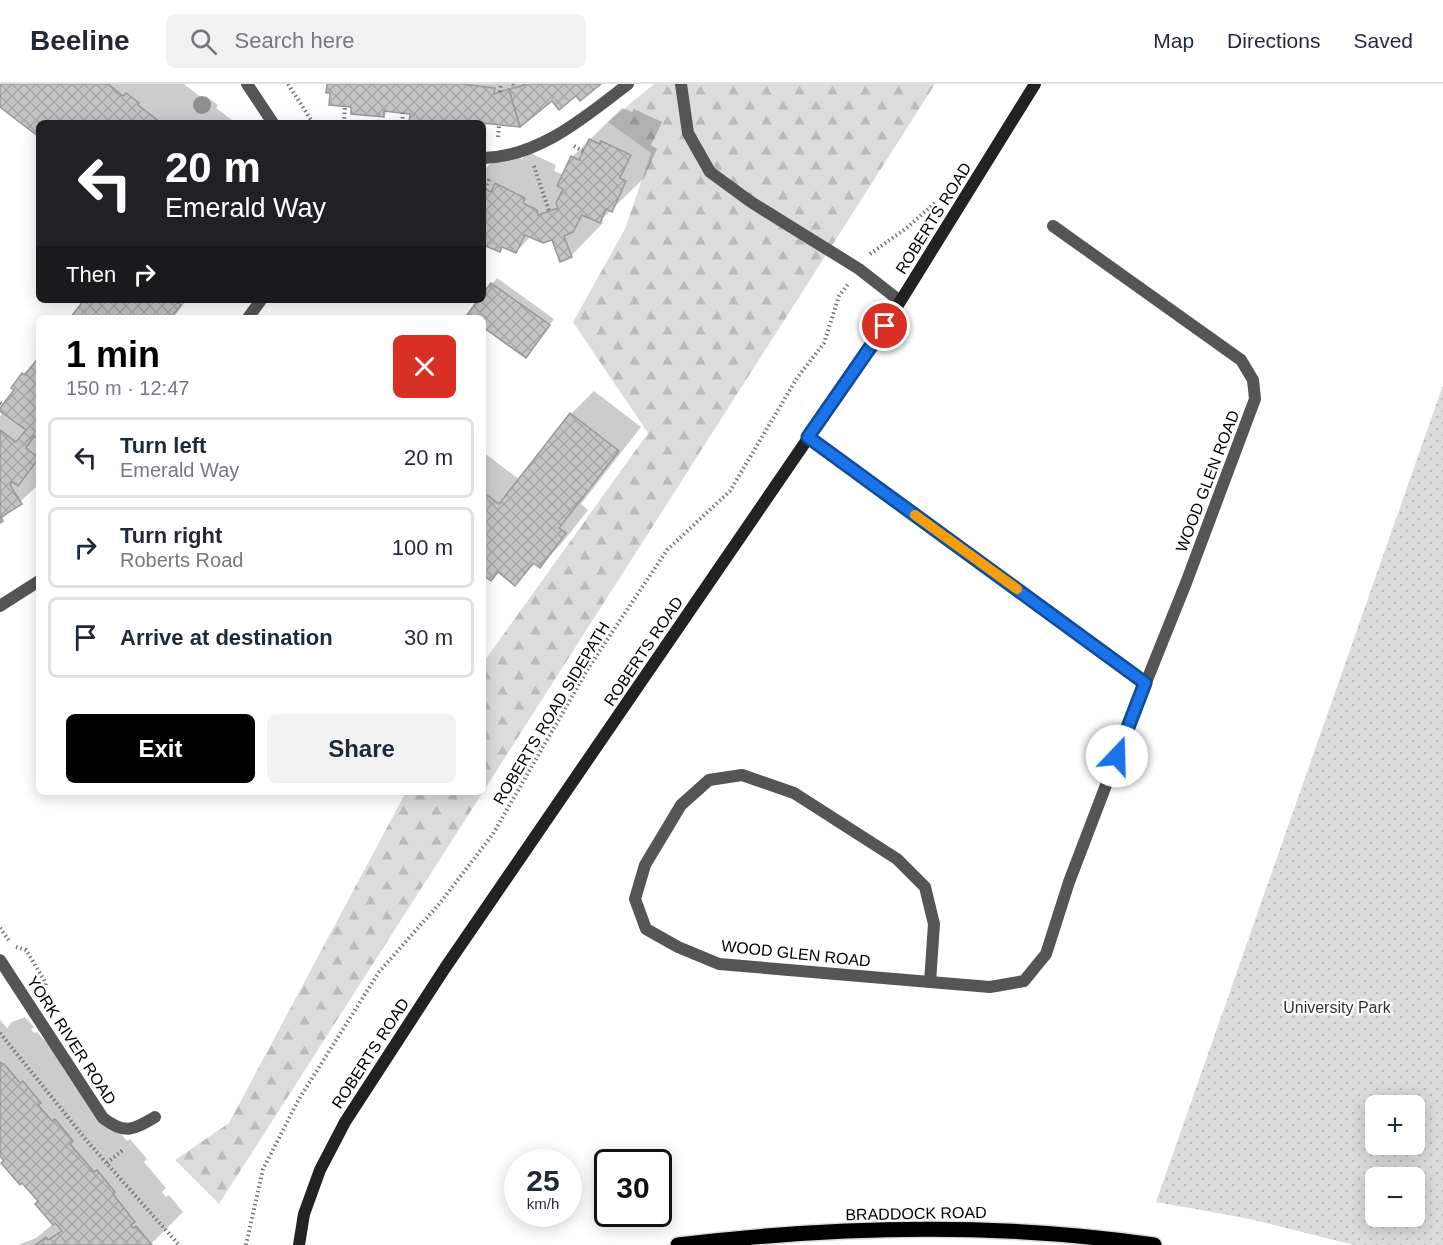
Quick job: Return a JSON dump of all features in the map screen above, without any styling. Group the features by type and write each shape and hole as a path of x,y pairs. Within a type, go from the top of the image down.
{"main road":[{"name":"ROBERTS ROAD","path":"299,1245 304,1214 320,1170 345,1122 445,968 900,301 1035,84"},
{"name":"BRADDOCK ROAD","path":"678,1245 746,1237 880,1230 982,1230 1099,1237 1154,1245"}],"street":[{"path":"247,84 271,120"},
{"path":"486,158 518,153 575,125 628,84"},
{"path":"681,84 688,133 710,172 751,202 859,270 900,301"},
{"name":"WOOD GLEN ROAD","path":"930,982 934,924 925,887 897,859 794,794 742,775 710,780 681,805 645,865 635,899 646,929 678,947 719,964 930,982 990,987 1024,981 1046,954 1069,882 1255,399 1253,380 1241,360 1053,226"},
{"path":"808,437 1143,688"},
{"path":"0,606 36,583"},
{"name":"YORK RIVER ROAD","path":"0,960 103,1118 116,1128 133,1129 155,1117"}],"path":[{"path":"288,84 311,120"},
{"path":"500,92 501,84"},
{"path":"344,120 345,106"},
{"path":"403,120 404,113"},
{"path":"528,148 549,211"},
{"name":"ROBERTS ROAD SIDEPATH","path":"246,1245 263,1169 299,1099 378,972 440,903 494,834 589,667 667,550 730,491 797,378 824,343 839,296 870,254 908,227 943,196"},
{"path":"0,928 14,947 26,950 46,983 43,996"},
{"path":"0,1033 106,1163 179,1245"},
{"path":"106,1163 124,1148"}],"green space":[{"path":"654,84 935,84 486,787 486,659 648,433 573,322 625,229 651,153 608,122"},
{"name":"University Park","path":"1443,385 1443,1245 1354,1245 1250,1219 1156,1202"},
{"path":"404,795 481,795 219,1204 175,1160 229,1123"}],"building":[{"path":"0,84 108,84 123,96 126,93 157,120 36,120 36,135 0,107"},
{"path":"327,84 462,84 495,88 494,94 509,89 520,127 486,123 486,120 409,120 410,114 384,111 384,117 351,114 351,107 329,105 330,93 326,93"},
{"path":"523,84 601,84 580,101 576,96 559,110 552,101 520,127 509,89"},
{"path":"589,139 599,144 601,141 631,155 620,178 626,181 612,212 606,209 600,223 582,215 573,232 564,236 572,257 560,262 552,240 543,243 525,235 516,253 502,247 500,252 486,246 486,190 491,192 495,183 525,198 523,203 537,210 538,215 558,208 556,203 563,189 557,186 571,156 579,160"},
{"path":"491,283 550,325 526,358 486,329 486,315 467,315 476,303 486,303 486,289"},
{"path":"82,303 178,303 181,305 173,315 72,315"},
{"path":"36,361 36,438 34,436 26,448 36,456 36,462 18,486 12,482 10,485 22,504 1,517 3,521 0,523 0,430 16,442 26,430 0,411 0,408 14,390 11,388 22,373 25,375"},
{"path":"570,413 619,451 559,528 566,533 540,568 533,563 515,586 498,572 491,581 486,577 486,494 499,504"},
{"path":"0,1062 20,1083 23,1081 41,1103 38,1105 52,1121 55,1119 73,1141 70,1144 94,1172 97,1170 115,1192 113,1194 135,1222 131,1225 133,1228 136,1226 152,1245 35,1245 46,1237 48,1240 62,1231 55,1223 53,1225 35,1204 38,1201 1,1163 4,1161 0,1156"}],"slow traffic":[{"path":"915,515 1017,589"}],"route":[{"path":"885,326 808,437 1145,683 1117,756"}]}
